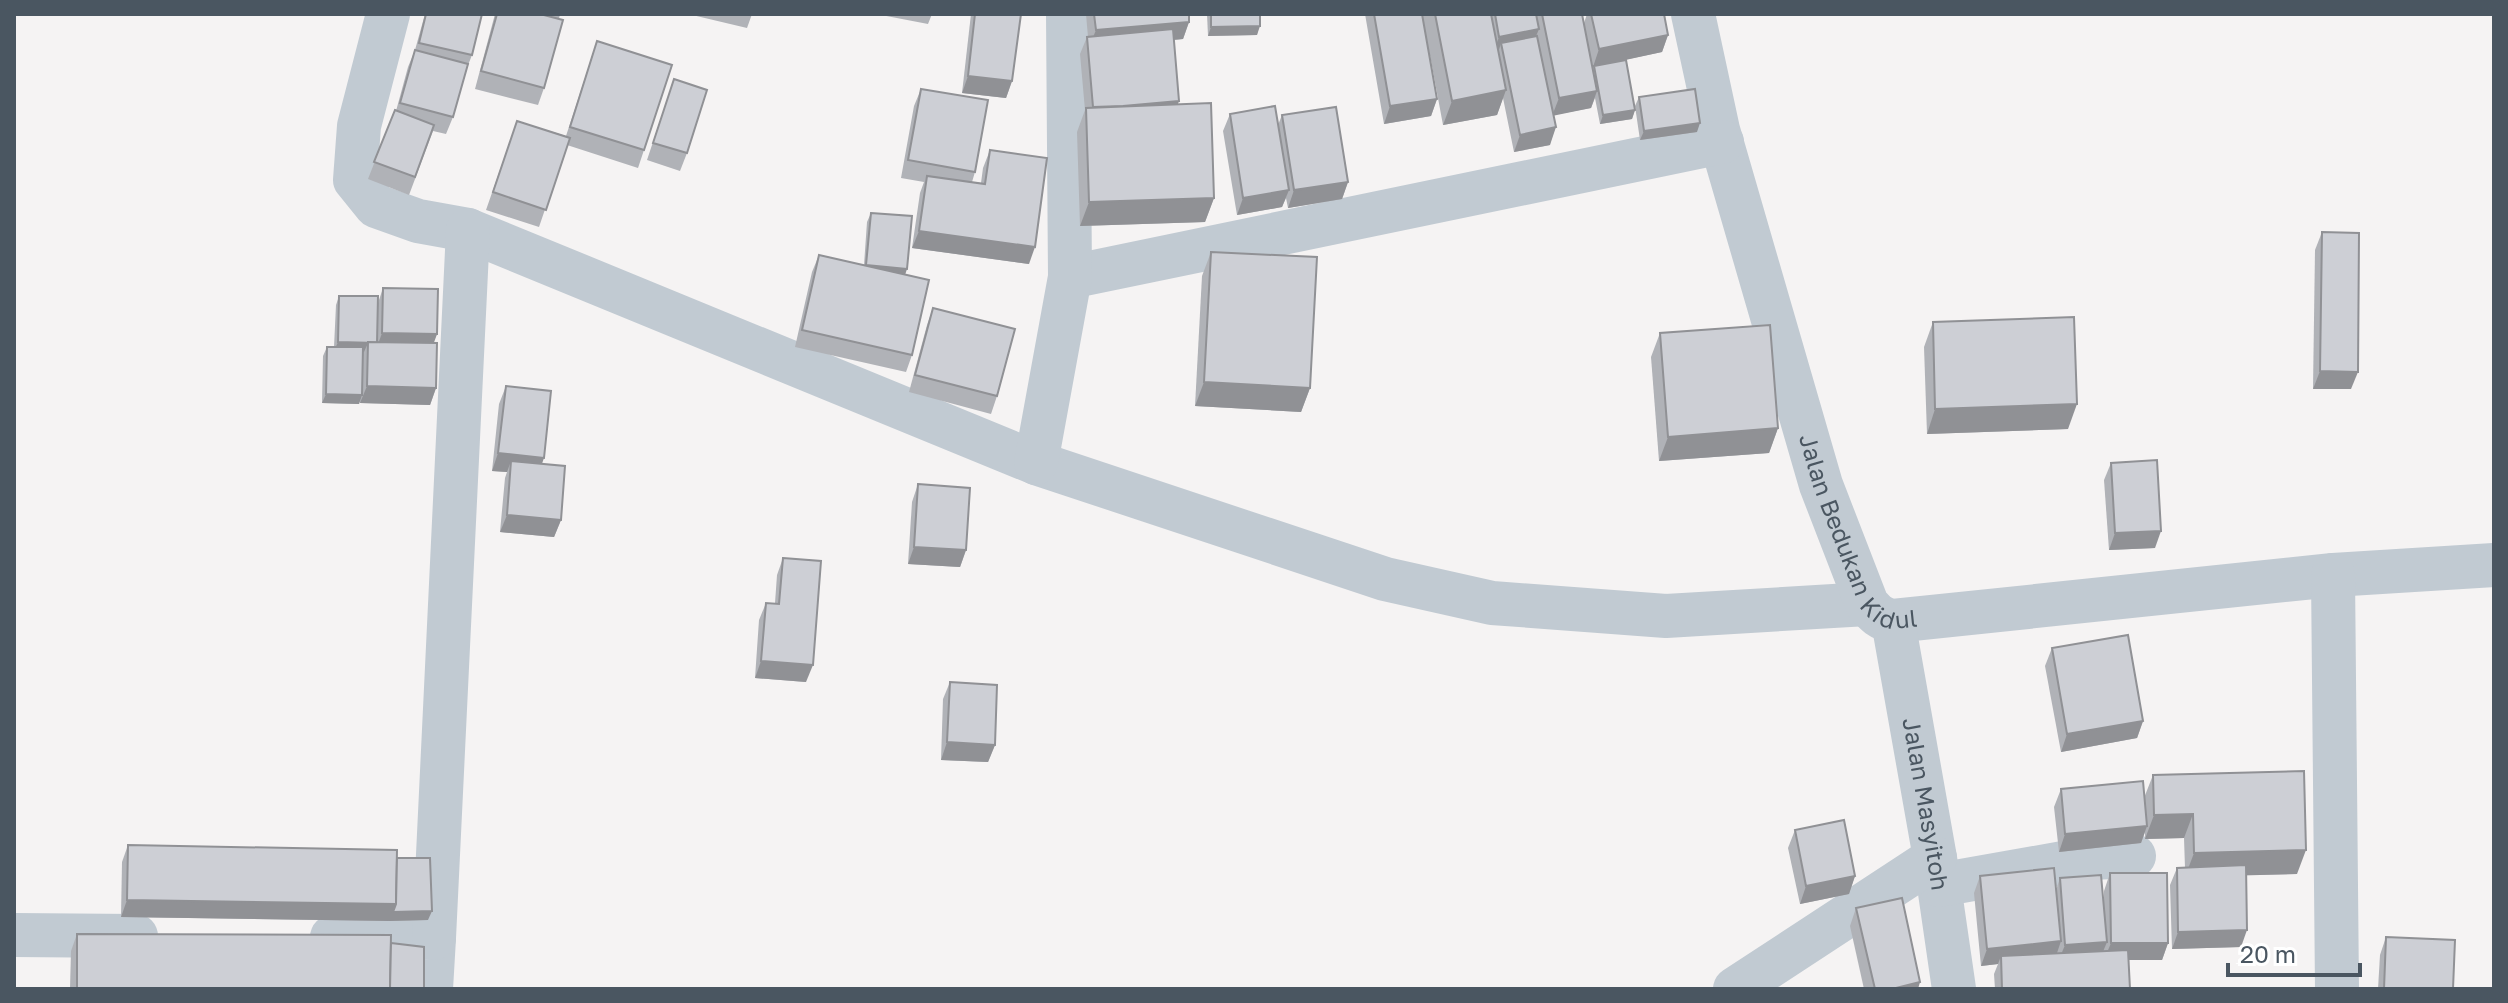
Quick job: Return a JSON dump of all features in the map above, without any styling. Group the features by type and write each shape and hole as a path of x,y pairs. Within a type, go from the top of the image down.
{"street":[{"path":"388,14 359,126 355,180 376,206 418,221 468,230 1036,463 1385,579 1492,603 1666,616 1880,613"},
{"path":"1036,463 1070,277 1068,14"},
{"name":"Jalan Bedukan Kidul","path":"1693,14 1713,109 1821,485 1880,613 2333,575 2494,565"},
{"path":"1070,277 1722,142"},
{"path":"431,989 468,230"},
{"path":"2333,575 2337,989"},
{"name":"Jalan Masyitoh","path":"1880,613 1937,871 1954,989"},
{"path":"1735,989 1937,871 2134,856"},
{"path":"14,935 169,936"},
{"path":"294,937 434,938"}],"building":[{"path":"426,14 482,14 472,55 419,43"},
{"path":"497,14 540,14 563,20 544,88 481,71"},
{"path":"975,14 1021,14 1012,81 968,76"},
{"path":"1094,14 1189,14 1189,22 1096,30"},
{"path":"1211,14 1260,14 1260,26 1211,27"},
{"path":"1374,14 1422,14 1437,99 1390,106"},
{"path":"1435,14 1491,14 1506,90 1452,101"},
{"path":"1495,14 1536,14 1539,29 1499,37"},
{"path":"1542,14 1582,14 1597,91 1559,98"},
{"path":"1591,14 1664,14 1668,35 1599,49"},
{"path":"1173,29 1179,101 1093,107 1087,37"},
{"path":"1537,36 1556,127 1520,135 1501,43"},
{"path":"597,41 672,65 644,150 570,127"},
{"path":"415,50 468,64 453,117 400,103"},
{"path":"1626,60 1635,110 1603,115 1594,66"},
{"path":"674,79 707,90 687,153 653,143"},
{"path":"921,89 988,100 975,172 908,160"},
{"path":"1695,89 1700,123 1644,131 1639,97"},
{"path":"1211,103 1214,198 1089,202 1086,108"},
{"path":"1275,106 1289,190 1243,198 1230,114"},
{"path":"1336,107 1348,182 1294,190 1282,115"},
{"path":"395,110 434,125 415,177 374,162"},
{"path":"517,121 570,138 546,210 493,192"},
{"path":"990,150 1047,158 1035,247 919,231 927,176 985,184"},
{"path":"871,213 912,216 907,269 866,265"},
{"path":"2322,232 2359,233 2358,372 2320,371"},
{"path":"1211,252 1317,257 1310,388 1204,382"},
{"path":"819,255 929,280 912,355 802,330"},
{"path":"383,288 438,289 437,334 382,333"},
{"path":"339,296 378,296 377,343 338,342"},
{"path":"933,308 1015,329 997,396 915,375"},
{"path":"2074,317 2077,404 1935,409 1933,322"},
{"path":"1770,325 1778,428 1668,437 1660,333"},
{"path":"368,342 437,343 436,388 367,386"},
{"path":"327,347 363,347 362,395 326,394"},
{"path":"506,386 551,391 544,458 498,453"},
{"path":"2157,460 2161,531 2115,533 2111,463"},
{"path":"511,461 565,466 561,520 507,515"},
{"path":"918,484 970,488 966,550 914,547"},
{"path":"783,558 821,561 813,665 761,661 766,603 779,604"},
{"path":"2128,635 2143,721 2067,734 2052,648"},
{"path":"950,682 997,685 995,745 947,742"},
{"path":"2304,771 2306,850 2194,853 2193,814 2154,815 2153,775"},
{"path":"2143,781 2147,826 2065,834 2061,789"},
{"path":"1844,820 1855,876 1806,886 1795,830"},
{"path":"128,845 397,850 396,904 127,900"},
{"path":"397,858 430,858 432,911 393,912 396,904"},
{"path":"2246,865 2247,930 2178,932 2177,868"},
{"path":"2054,868 2061,941 1987,949 1980,876"},
{"path":"2110,873 2167,873 2168,943 2111,943"},
{"path":"2101,875 2107,942 2065,945 2060,878"},
{"path":"1902,898 1920,982 1892,989 1875,989 1856,908"},
{"path":"77,934 391,935 390,989 77,989"},
{"path":"2386,937 2455,940 2453,989 2384,989"},
{"path":"391,943 424,947 424,989 390,989"},
{"path":"2128,950 2130,989 2002,989 2001,956"}]}
